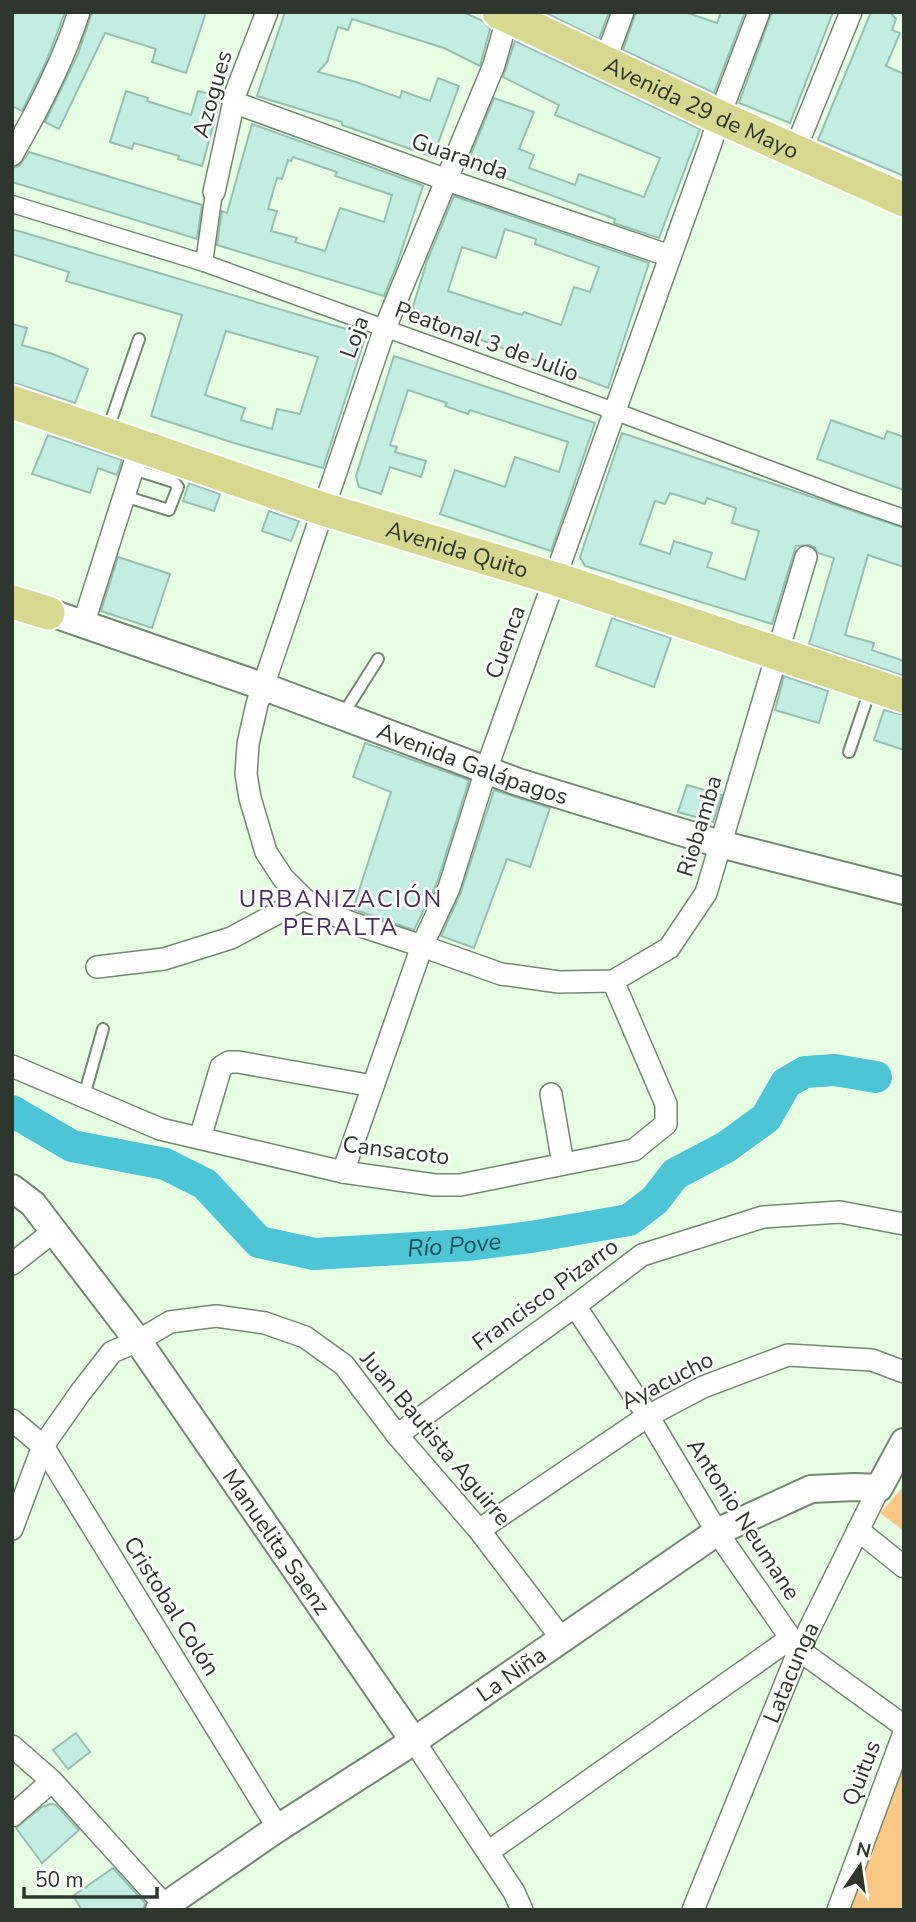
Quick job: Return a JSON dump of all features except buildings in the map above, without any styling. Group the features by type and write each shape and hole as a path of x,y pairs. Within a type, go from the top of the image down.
{"main road":[{"name":"Avenida 29 de Mayo","path":"506,14 719,117 904,200"},
{"name":"Avenida Quito","path":"12,402 106,435 136,457 323,509 556,579 904,696"},
{"path":"12,602 48,613"}],"street":[{"path":"12,155 28,128 63,54 79,12"},
{"name":"Azogues","path":"214,192 233,102 267,12"},
{"path":"604,61 623,12"},
{"name":"Cuenca","path":"343,1172 422,946 449,888 486,770 759,12"},
{"path":"794,150 851,12"},
{"name":"Loja","path":"262,686 385,328 494,65 506,14"},
{"name":"Guaranda","path":"233,102 447,180 670,256"},
{"path":"204,263 214,192"},
{"name":"Peatonal 3 de Julio","path":"12,204 204,263 904,518"},
{"path":"83,625 136,457"},
{"name":"Riobamba","path":"613,982 669,948 706,894 806,557"},
{"name":"Avenida Galápagos","path":"48,613 262,686 486,770 720,844 904,891"},
{"path":"262,686 248,744 246,774 250,798 265,852 283,878 303,899 349,922 501,974 559,982 613,982"},
{"path":"97,967 164,960 231,938 303,899"},
{"name":"Cansacoto","path":"12,1066 160,1129 343,1172 435,1185 460,1185 634,1150 666,1124 666,1104 613,982"},
{"path":"200,1138 221,1067 229,1062 373,1086"},
{"path":"551,1094 563,1164"},
{"name":"Manuelita Saenz","path":"12,1188 33,1204 138,1341 414,1741 514,1892 522,1910"},
{"name":"Francisco Pizarro","path":"397,1435 642,1255 763,1217 840,1212 904,1224"},
{"path":"12,1264 54,1231"},
{"name":"Antonio Neumane","path":"575,1306 648,1416 717,1532 795,1644 904,1726"},
{"name":"Juan Bautista Aguirre","path":"14,1518 43,1446 112,1352 138,1341 170,1322 216,1316 265,1323 304,1337 344,1365 397,1435 479,1530 562,1639"},
{"name":"Ayacucho","path":"479,1530 648,1416 703,1387 788,1355 872,1360 904,1372"},
{"name":"Cristobal Colón","path":"12,1420 43,1446 278,1828"},
{"name":"Latacunga","path":"693,1910 795,1644 859,1530 904,1442"},
{"name":"La Niña","path":"165,1908 278,1828 414,1741 717,1532 811,1489 879,1488"},
{"path":"859,1530 904,1567"},
{"path":"488,1852 795,1644"},
{"name":"Quitus","path":"838,1910 904,1733"},
{"path":"12,1746 52,1781 165,1908"},
{"path":"12,1816 52,1781"}],"lane":[{"path":"106,435 139,339"},
{"path":"124,496 169,510 178,486 136,457"},
{"path":"342,716 378,659"},
{"path":"849,752 872,685"},
{"path":"84,1096 103,1028"}],"shaded area":[{"path":"904,1486 904,1531 880,1513"},
{"path":"904,1759 904,1910 842,1910"}],"waterway":[{"name":"Río Pove","path":"12,1111 72,1146 165,1164 205,1184 259,1242 314,1254 467,1245 629,1220 655,1200 675,1174 726,1147 766,1118 786,1083 805,1072 835,1070 876,1077"}],"district":[{"name":"URBANIZACIÓN PERALTA","path":"341,913"}]}
